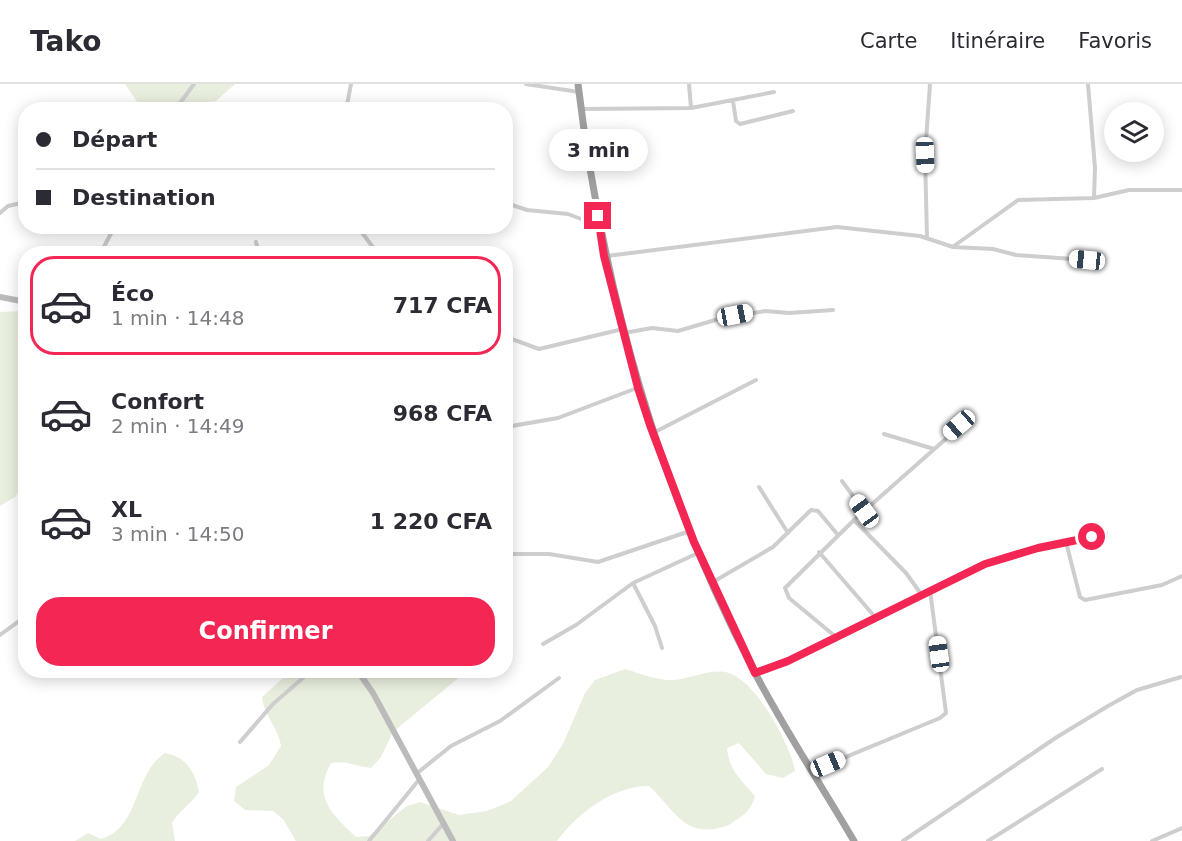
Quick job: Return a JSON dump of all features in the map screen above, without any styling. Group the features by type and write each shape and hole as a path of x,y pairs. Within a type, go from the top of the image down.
{"highway":[{"path":"578,84 604,256 638,388 653,434 699,553 755,673 854,841"}],"main road":[{"path":"0,297 18,300"},
{"path":"362,678 379,703 417,778 453,841"}],"street":[{"path":"181,102 194,84"},
{"path":"348,102 351,84"},
{"path":"526,84 579,92"},
{"path":"689,84 692,108"},
{"path":"927,238 925,155 930,84"},
{"path":"1088,84 1095,168 1094,198"},
{"path":"581,109 692,108 774,92"},
{"path":"733,101 736,121 740,124 793,111"},
{"path":"953,247 1018,200 1094,198 1130,190 1182,190"},
{"path":"0,213 9,206 18,204"},
{"path":"513,205 527,210 568,214 599,226"},
{"path":"604,256 837,227 927,238 953,247 1087,260"},
{"path":"256,242 257,246"},
{"path":"513,340 539,349 560,342 624,331 652,328 678,331 757,312 789,313 832,310"},
{"path":"653,434 756,380"},
{"path":"513,427 558,418 638,388"},
{"path":"836,637 789,598 785,591 819,552 966,421"},
{"path":"884,434 934,449"},
{"path":"842,481 864,511"},
{"path":"759,487 788,533"},
{"path":"712,583 773,547 815,510 838,535"},
{"path":"854,520 906,573 921,594"},
{"path":"513,554 549,554 598,562 690,531"},
{"path":"755,673 788,661 985,564 1106,533"},
{"path":"1066,542 1080,597 1085,600 1162,585 1182,576"},
{"path":"819,552 875,617"},
{"path":"543,644 576,625 633,583 699,553"},
{"path":"633,583 655,626 662,648"},
{"path":"812,771 944,715 943,685 930,590"},
{"path":"0,635 18,622"},
{"path":"903,841 1047,743 1108,706 1137,690 1181,677"},
{"path":"240,742 273,704 303,678"},
{"path":"369,841 417,778 451,746 500,721 536,692 559,678"},
{"path":"988,841 1102,769"},
{"path":"428,841 444,823"},
{"path":"1152,841 1182,828"}],"green space":[{"path":"125,84 235,84 216,101 137,102"},
{"path":"18,311 18,492 15,497 0,506 0,312"},
{"path":"625,669 665,680 677,680 718,671 736,676 759,698 779,729 795,771 783,778 766,774 739,743 727,748 730,763 755,796 748,810 729,825 714,829 692,827 675,814 649,786 636,787 597,803 575,821 557,841 296,841 283,819 273,811 245,810 234,801 236,787 269,765 281,746 265,710 262,697 282,678 459,678 393,732 381,757 371,768 346,763 331,763 324,786 327,804 339,821 356,837 369,836 407,806 420,802 459,815 487,811 511,801 548,767 563,744 585,693 595,680"},
{"path":"165,753 179,758 188,766 199,792 172,823 175,841 75,841 88,833 101,839 114,833 130,812 154,763"}],"route":[{"path":"598,216 604,256 638,388 650,425 694,542 755,673 788,661 899,604 985,564 1038,548 1092,537"}]}
